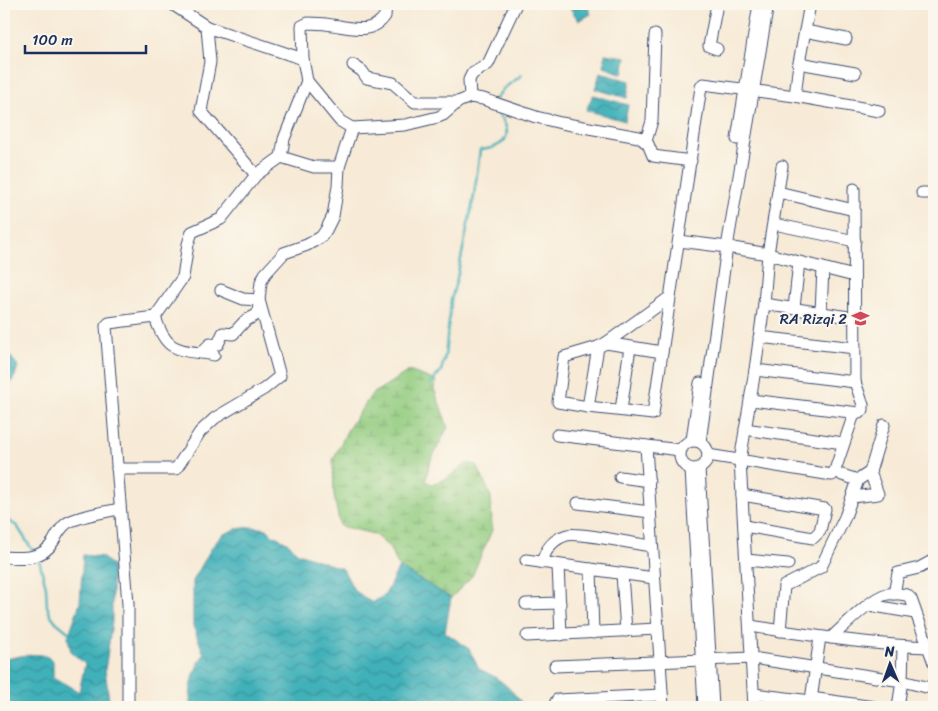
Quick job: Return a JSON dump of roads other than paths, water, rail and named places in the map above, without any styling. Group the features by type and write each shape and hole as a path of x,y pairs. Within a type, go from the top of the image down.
{"street":[{"path":"172,4 207,27 303,60"},
{"path":"386,4 385,16 377,25 368,29 359,30 331,25 305,24 302,28 303,60 307,81 340,121 352,128 405,125 438,117 458,102 470,97 547,120 639,137 646,141 653,156 691,161"},
{"path":"470,97 469,80 472,74 488,64 516,4"},
{"path":"717,4 709,46 717,49"},
{"path":"750,91 759,4"},
{"path":"696,441 723,246 750,91 768,4"},
{"path":"795,96 810,4"},
{"path":"207,27 210,62 201,111 256,175"},
{"path":"805,31 846,39"},
{"path":"646,141 652,121 655,35"},
{"path":"799,63 855,73"},
{"path":"353,65 367,78 397,85 415,102 458,102"},
{"path":"128,707 128,604 106,326 109,323 155,317 183,277 188,244 192,232 221,219 256,175 281,157 284,139 307,81"},
{"path":"670,298 602,345 566,356 558,402 653,414 701,87 704,84 709,83 879,110"},
{"path":"202,353 210,344 218,344 223,333 233,334 245,321 258,314 261,282 265,274 284,253 308,245 326,230 335,208 339,167 352,128"},
{"path":"281,157 311,167 339,167"},
{"path":"754,707 740,461 755,370 764,304 768,254 782,166"},
{"path":"750,400 854,414 861,412 863,408 855,382 854,189"},
{"path":"778,192 854,210"},
{"path":"774,224 855,242"},
{"path":"678,241 768,254 854,276"},
{"path":"794,308 799,262"},
{"path":"821,312 823,268"},
{"path":"221,290 242,299 258,300"},
{"path":"117,469 176,469 200,432 215,418 264,389 280,376 258,300"},
{"path":"764,304 855,318"},
{"path":"155,317 162,336 177,349 214,354"},
{"path":"759,337 855,348"},
{"path":"602,345 662,352"},
{"path":"588,407 602,345"},
{"path":"621,410 630,347"},
{"path":"755,370 855,382"},
{"path":"708,455 832,475 854,414"},
{"path":"852,497 878,494 870,472 884,425"},
{"path":"745,428 843,443"},
{"path":"557,435 680,450"},
{"path":"696,441 706,447 708,455 706,463 695,468 681,462 680,450 684,443 696,441"},
{"path":"646,446 663,707"},
{"path":"695,468 706,659 713,707"},
{"path":"780,631 784,586 821,567 845,517 858,480 870,472"},
{"path":"842,475 858,480"},
{"path":"620,476 648,481"},
{"path":"742,495 825,509 820,531 813,538 744,526"},
{"path":"578,503 650,512"},
{"path":"4,557 34,556 50,547 58,532 68,523 119,509"},
{"path":"542,562 546,550 553,543 569,534 652,546"},
{"path":"526,560 654,578"},
{"path":"746,560 788,564"},
{"path":"894,594 898,573 919,568 934,560"},
{"path":"558,565 561,635"},
{"path":"590,569 593,633"},
{"path":"622,574 626,631"},
{"path":"811,702 816,666 825,638 868,605 886,594 907,595 911,599 934,663"},
{"path":"526,604 560,603"},
{"path":"868,605 915,613"},
{"path":"750,626 825,638 929,647"},
{"path":"527,636 657,629"},
{"path":"898,707 902,681 903,646"},
{"path":"555,666 752,658 816,666 902,681 934,689"},
{"path":"704,707 706,659"},
{"path":"754,694 811,702 874,707"},
{"path":"556,707 557,700 662,695"}],"water":[{"path":"567,4 586,4 591,14 579,21"},
{"path":"605,54 626,57 623,74 604,67"},
{"path":"600,73 630,81 627,98 595,89"},
{"path":"593,95 628,105 625,121 586,110"},
{"path":"4,351 18,366 15,376 4,394"},
{"path":"252,527 267,529 273,535 287,542 298,553 343,569 354,590 372,603 385,595 399,567 451,598 445,632 469,649 479,669 494,676 505,685 525,707 190,707 192,679 204,654 193,626 193,581 212,547 222,535 236,529"},
{"path":"83,555 102,557 112,566 112,622 105,670 110,707 4,707 6,702 4,659 30,655 48,657 53,661 53,677 79,692 85,664 71,652 68,637 80,603"}],"waterway":[{"path":"496,99 503,89 522,75"},
{"path":"430,384 441,371 445,356 451,300 474,196 480,150 495,147 506,138 505,124 493,106"},
{"path":"4,518 17,526 33,551"},
{"path":"39,560 50,614 56,622 72,635"}],"place":[{"name":"RA Rizqi 2","path":"861,319"}]}
